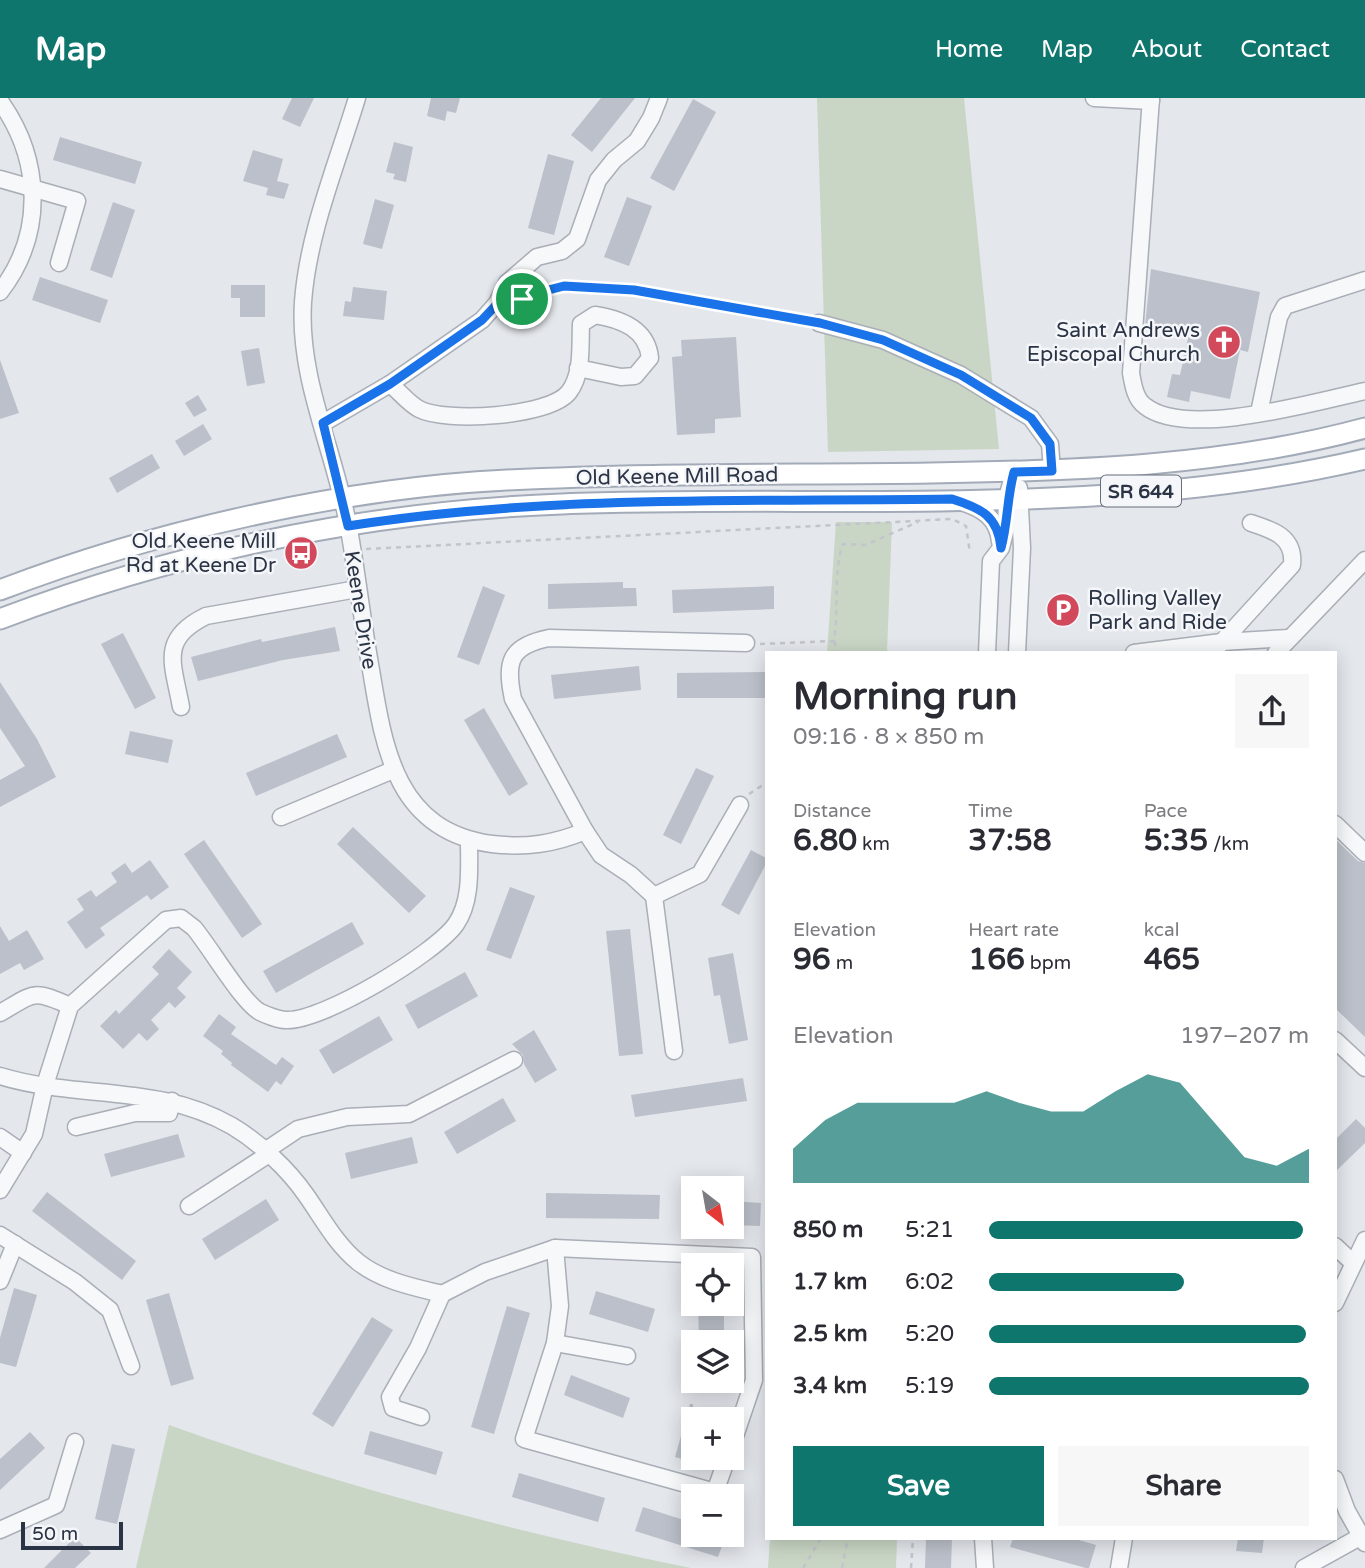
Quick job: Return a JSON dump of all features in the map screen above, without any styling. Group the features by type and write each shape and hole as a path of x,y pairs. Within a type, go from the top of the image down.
{"main road":[{"name":"Old Keene Mill Road","path":"0,590 110,553 190,531 342,500 503,480 1052,471 1212,456 1286,445 1365,428"},
{"name":"Old Keene Mill Road","path":"0,619 113,579 248,544 348,526 488,508 561,504 1014,498 1261,480 1365,460"}],"street":[{"name":"Keene Drive","path":"357,98 323,210 303,302 305,355 348,526 383,741 393,771 417,806 444,827 469,841 546,845 585,831"},
{"path":"323,423 390,384 482,320 498,303 507,283 537,257 562,251 576,239 598,180 614,160 637,141 659,98"},
{"path":"1094,98 1151,100 1131,373 1134,390 1143,405 1157,413 1216,421 1365,391"},
{"path":"0,292 25,249 31,230 33,189 24,144 1,100"},
{"path":"0,179 77,201 59,263"},
{"path":"1259,413 1279,317 1285,306 1365,280"},
{"path":"390,384 418,408 439,415 519,413 547,407 568,394 578,377 578,368 581,324 595,315 614,318 639,332 649,344 650,358 635,376 621,377 578,368"},
{"path":"820,323 883,340 928,360 961,375 1031,418 1050,444 1052,471"},
{"path":"1014,472 1017,651"},
{"path":"987,651 991,561 1001,548 1014,498"},
{"path":"952,499 990,515 999,533 1001,548"},
{"path":"1217,647 1292,565 1293,555 1288,541 1273,530 1251,523"},
{"path":"1278,651 1365,560"},
{"path":"181,707 172,656 174,640 187,625 206,616 357,589"},
{"path":"674,1051 654,896 631,875 601,855 585,831 513,699 510,673 516,651 527,643 549,638 746,643"},
{"path":"1162,651 1289,638"},
{"path":"281,817 393,771"},
{"path":"654,896 700,874 740,805"},
{"path":"1337,826 1365,853"},
{"path":"0,1190 23,1153 41,1114 45,1085 70,1006 166,920 181,918 212,949 258,1012 285,1020 314,1015 399,970 442,942 458,922 466,901 469,841"},
{"path":"0,1013 30,996 41,993 70,1006"},
{"path":"1337,1042 1365,1068"},
{"path":"189,1206 298,1129 347,1118 409,1114 513,1060"},
{"path":"0,1076 45,1085 172,1101 219,1119 267,1152 304,1191 335,1239 359,1263 404,1285 442,1294"},
{"path":"76,1127 135,1113 169,1113 172,1101"},
{"path":"0,1137 23,1153"},
{"path":"0,1235 75,1282 110,1310 131,1366"},
{"path":"1337,1298 1352,1262 1365,1240"},
{"path":"0,1281 15,1244"},
{"path":"555,1248 560,1306 555,1343 524,1439 715,1492 723,1470"},
{"path":"421,1417 393,1408 390,1397 418,1348 442,1294 485,1272 555,1248 752,1257 754,1380 744,1410"},
{"path":"1337,1248 1352,1262"},
{"path":"555,1343 627,1356"},
{"path":"0,1530 56,1505 75,1442"},
{"path":"1304,1568 1364,1538 1347,1511 1337,1484"},
{"path":"983,1540 985,1568"},
{"path":"1119,1568 1124,1540"}],"path":[{"path":"498,303 564,286 634,290 820,323"},
{"path":"837,651 834,641 839,595 839,556 843,544 865,545 920,521"},
{"path":"351,549 959,521 969,533 970,553"},
{"path":"746,643 834,641"},
{"path":"740,805 749,793 765,784"},
{"path":"803,1568 820,1540"},
{"path":"842,1568 848,1540"},
{"path":"911,1568 913,1540"}],"green space":[{"path":"817,98 964,98 999,449 828,452"},
{"path":"836,522 892,522 887,651 827,651"},
{"path":"169,1425 362,1488 493,1523 691,1568 136,1568"},
{"path":"770,1540 897,1540 896,1568 768,1568"}],"building":[{"path":"292,98 314,98 300,127 282,119"},
{"path":"431,98 460,98 456,113 447,111 445,121 427,116"},
{"path":"601,98 635,98 592,152 571,135"},
{"path":"693,99 716,112 674,191 650,178"},
{"path":"60,137 142,162 135,184 53,160"},
{"path":"394,142 413,147 406,182 393,179 395,174 386,172"},
{"path":"253,150 283,159 277,181 289,184 284,199 266,195 268,188 243,181"},
{"path":"548,154 574,161 554,235 528,228"},
{"path":"627,197 652,206 629,266 604,257"},
{"path":"375,199 394,205 382,249 363,244"},
{"path":"113,202 135,210 112,278 90,270"},
{"path":"1151,269 1260,292 1248,352 1240,350 1230,399 1191,391 1189,402 1167,397 1172,374 1180,375 1189,334 1145,325"},
{"path":"40,277 108,300 100,323 32,300"},
{"path":"231,285 265,285 265,317 240,317 240,298 231,298"},
{"path":"353,287 387,291 384,320 343,316 345,301 351,302"},
{"path":"736,337 741,417 715,419 715,433 677,435 672,357 682,356 681,340"},
{"path":"259,348 265,383 247,386 241,351"},
{"path":"0,360 19,413 0,419"},
{"path":"198,395 207,410 194,417 185,403"},
{"path":"203,424 212,439 184,456 175,441"},
{"path":"152,454 160,468 117,493 109,478"},
{"path":"623,582 623,588 636,588 637,606 548,609 548,584"},
{"path":"483,586 505,595 479,665 457,657"},
{"path":"774,586 774,609 673,613 672,590"},
{"path":"335,627 340,651 283,660 198,681 191,657 261,639 262,642"},
{"path":"123,633 156,698 135,709 101,644"},
{"path":"639,666 641,690 554,699 551,675"},
{"path":"765,672 765,698 677,698 677,673"},
{"path":"0,682 37,739 56,777 0,807 0,780 25,766 0,728"},
{"path":"484,708 528,784 509,796 464,720"},
{"path":"130,731 173,740 168,763 125,754"},
{"path":"337,734 347,757 256,796 246,773"},
{"path":"696,768 714,776 681,844 663,835"},
{"path":"353,827 426,896 409,913 337,844"},
{"path":"204,840 262,924 242,938 184,854"},
{"path":"1337,841 1358,861 1365,863 1365,1037 1337,1010"},
{"path":"751,850 765,857 765,866 739,915 721,905"},
{"path":"150,860 169,887 151,900 147,895 100,928 105,935 86,949 67,922 84,910 77,899 91,890 96,897 117,882 111,873 125,863 132,873"},
{"path":"510,887 535,896 511,959 486,950"},
{"path":"352,922 364,944 276,993 263,971"},
{"path":"0,926 9,941 27,930 44,959 24,970 20,963 0,974"},
{"path":"630,929 643,1054 619,1056 606,931"},
{"path":"169,949 192,972 177,988 186,997 175,1008 169,1002 151,1020 159,1029 147,1041 139,1033 123,1049 100,1026 116,1010 119,1014 159,974 152,967"},
{"path":"733,953 748,1040 729,1044 720,995 714,996 708,958"},
{"path":"465,972 478,996 418,1029 405,1005"},
{"path":"219,1014 236,1027 231,1034 276,1065 282,1057 294,1066 281,1085 276,1081 268,1092 231,1065 221,1054 223,1051 203,1036"},
{"path":"379,1016 393,1040 333,1074 319,1050"},
{"path":"534,1030 557,1070 535,1083 524,1064 523,1055 512,1044"},
{"path":"743,1078 747,1101 635,1117 631,1095"},
{"path":"503,1098 516,1121 457,1154 444,1132"},
{"path":"1356,1119 1365,1128 1365,1143 1337,1170 1337,1138"},
{"path":"178,1134 185,1157 111,1177 104,1154"},
{"path":"412,1137 418,1163 351,1179 345,1153"},
{"path":"47,1192 136,1261 122,1280 32,1211"},
{"path":"546,1193 660,1195 659,1219 546,1218"},
{"path":"266,1199 279,1220 215,1260 202,1239"},
{"path":"744,1202 761,1203 760,1226 744,1225"},
{"path":"14,1288 37,1295 16,1367 0,1363 0,1338"},
{"path":"596,1291 655,1309 648,1332 589,1314"},
{"path":"169,1293 194,1379 171,1386 146,1300"},
{"path":"507,1306 530,1313 494,1434 471,1427"},
{"path":"698,1316 724,1316 724,1330 699,1330"},
{"path":"372,1317 393,1330 333,1427 312,1414"},
{"path":"571,1375 630,1398 623,1418 564,1395"},
{"path":"370,1431 443,1452 436,1475 364,1454"},
{"path":"30,1432 45,1448 0,1490 0,1459"},
{"path":"681,1436 681,1459 675,1457"},
{"path":"112,1444 135,1449 117,1524 95,1519"},
{"path":"519,1473 605,1498 598,1522 512,1497"},
{"path":"643,1507 681,1519 681,1545 635,1531"},
{"path":"75,1537 91,1553 75,1568 44,1568"},
{"path":"926,1540 952,1540 951,1568 925,1568"},
{"path":"1012,1540 1079,1540 1096,1545 1089,1568 1010,1547"},
{"path":"1238,1540 1264,1540 1262,1553 1236,1551"},
{"path":"686,1547 722,1547 718,1557"}],"place":[{"name":"Saint Andrews Episcopal Church","path":"1224,342"},
{"name":"Old Keene Mill Rd at Keene Dr","path":"301,553"},
{"name":"Rolling Valley Park and Ride","path":"1063,610"}],"route":[{"path":"564,286 634,290 820,323 883,340 961,375 1031,418 1050,444 1052,471 1014,472 1007,498 1006,528 1001,548 996,523 990,515 952,499 561,504 488,508 348,526 323,423 390,384 429,354 482,320 498,303 522,299 564,286"}]}
